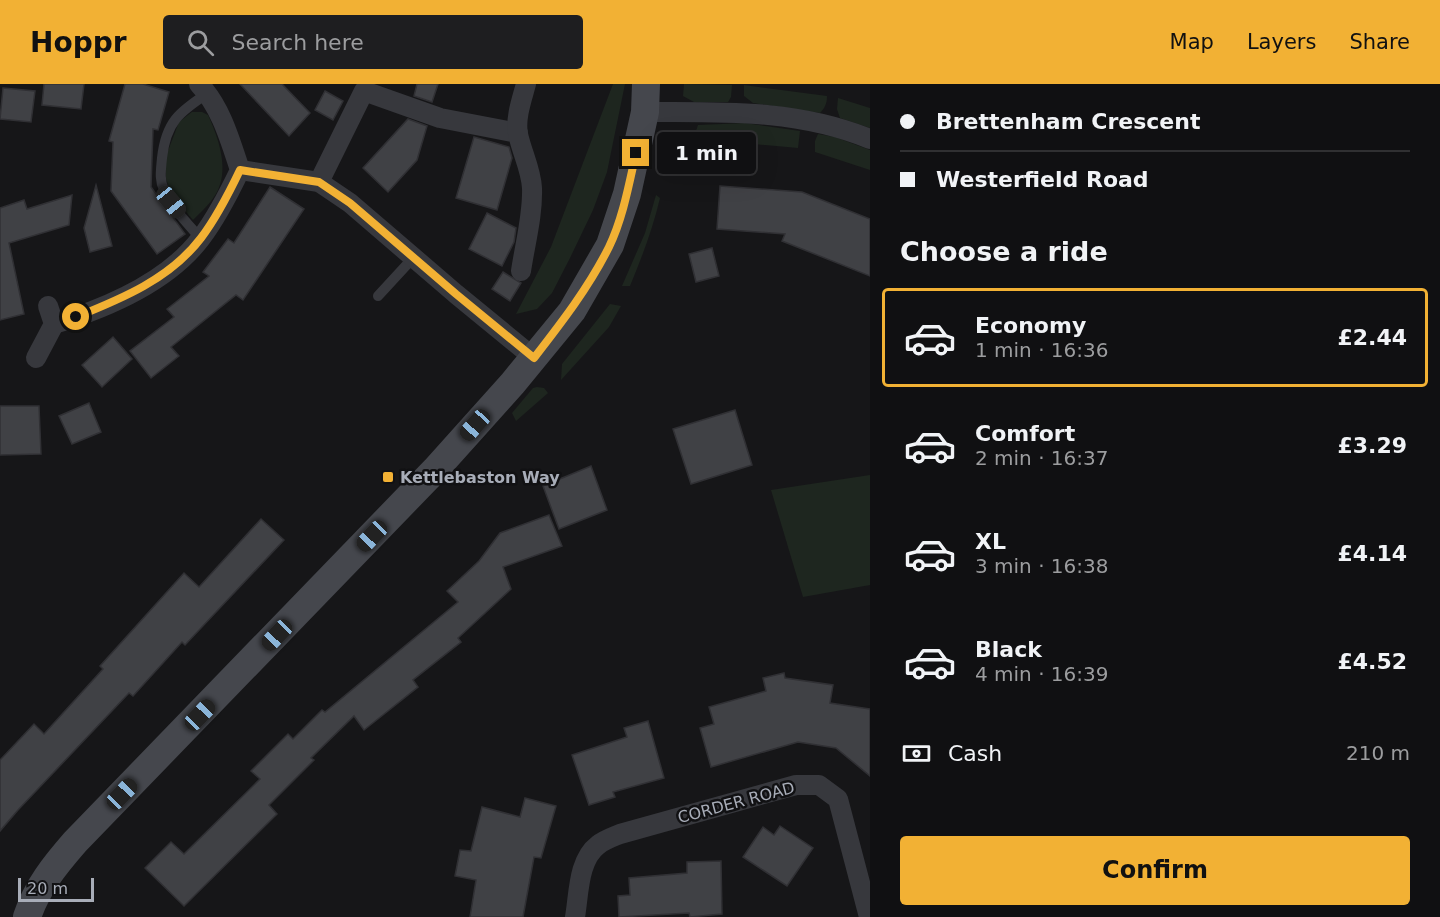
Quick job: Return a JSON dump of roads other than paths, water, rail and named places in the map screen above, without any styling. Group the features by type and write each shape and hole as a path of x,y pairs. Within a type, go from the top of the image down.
{"main road":[{"path":"27,917 32,901 43,882 75,842 435,470 534,358 572,311 610,245 627,194 645,112 646,84"}],"street":[{"path":"521,271 531,212 532,190 530,171 518,133 520,109 526,84"},
{"path":"319,182 360,88 440,118 518,133"},
{"path":"36,358 51,315 76,317 118,300 144,286 165,272 201,239 225,201 240,170 228,133 203,89"},
{"path":"645,112 780,115 838,127 870,139"},
{"path":"240,170 319,182 350,203 534,358"},
{"name":"CORDER ROAD","path":"575,917 582,871 589,855 598,844 620,834 796,785 819,785 838,799 869,917"}],"lane":[{"path":"201,239 171,202 160,179 163,145 168,128 175,117 203,89"},
{"path":"378,296 413,258"}],"place":[{"name":"Kettlebaston Way","path":"388,477"}]}
